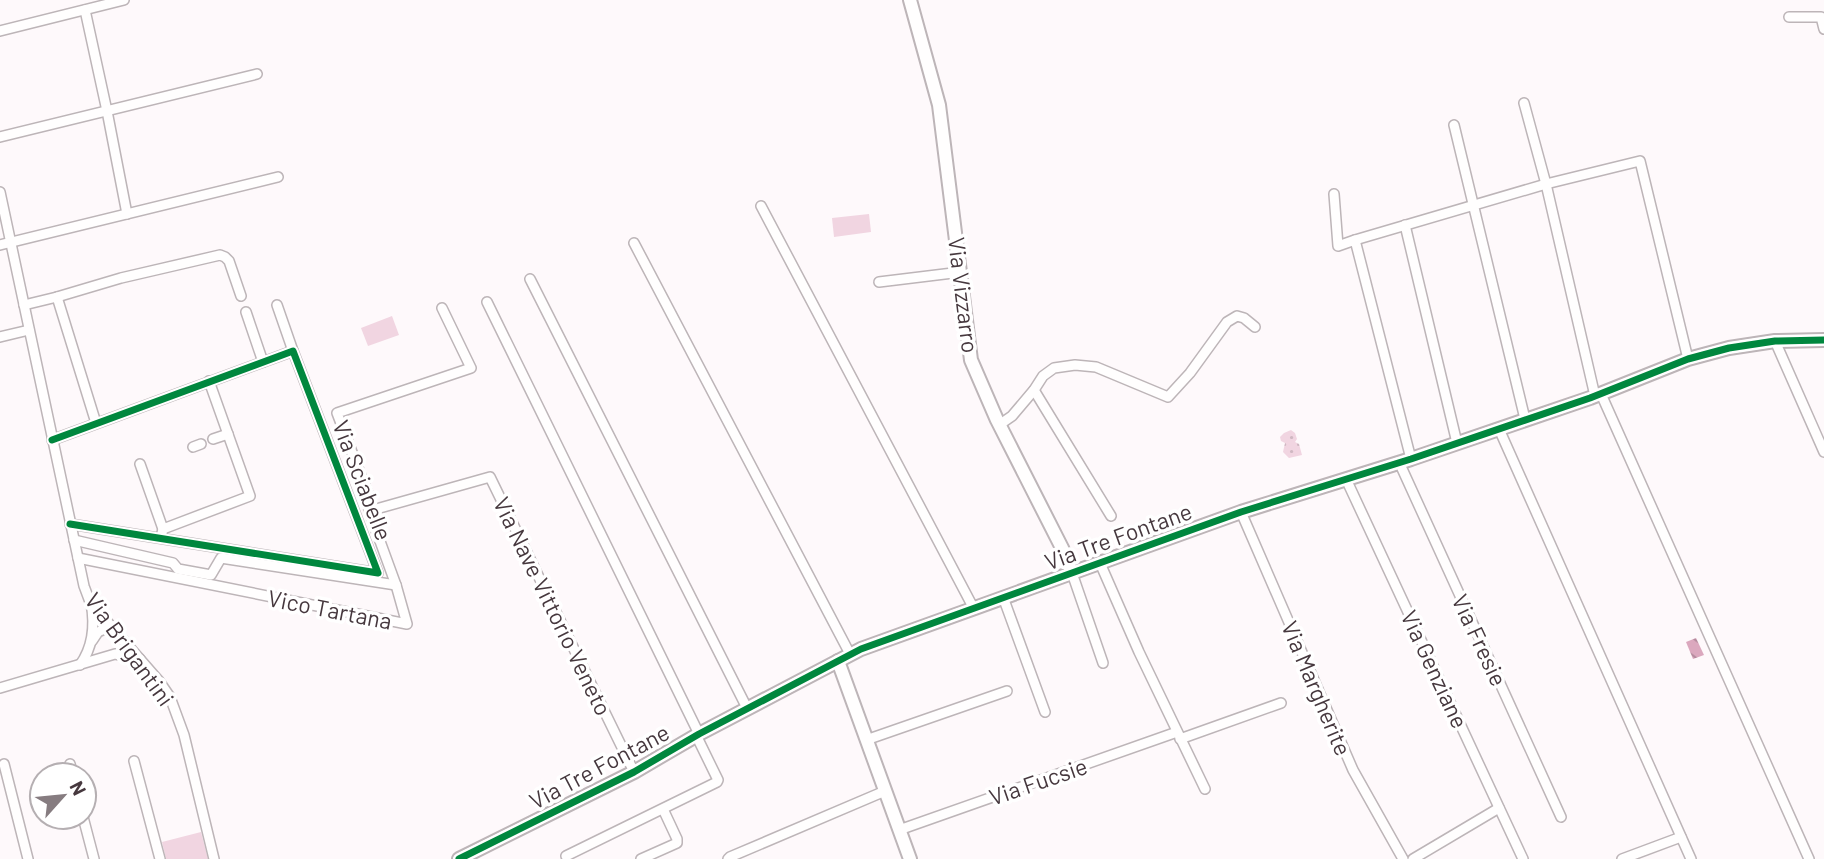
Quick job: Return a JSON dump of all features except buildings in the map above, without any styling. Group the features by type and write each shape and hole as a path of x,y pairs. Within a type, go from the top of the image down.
{"street":[{"path":"0,31 124,0"},
{"name":"Via Vizzarro","path":"909,0 939,105 970,353 999,425 1072,573"},
{"path":"85,10 127,214"},
{"path":"1788,17 1821,17 1824,29"},
{"path":"0,137 257,74"},
{"path":"1524,103 1598,395 1810,859"},
{"path":"1454,125 1525,419"},
{"path":"1334,194 1338,246 1546,184 1640,161 1688,359"},
{"path":"0,245 278,177"},
{"name":"Via Brigantini","path":"0,192 70,524 90,602 141,659 170,697 184,735 214,859"},
{"path":"761,206 973,607"},
{"path":"1405,225 1457,443"},
{"name":"Via Fresie","path":"1355,240 1405,461 1561,817"},
{"path":"634,243 850,654"},
{"path":"24,305 121,278 220,255 229,261 241,296"},
{"path":"879,282 961,272"},
{"path":"530,279 747,708"},
{"path":"57,297 96,423"},
{"path":"487,302 718,780 566,856"},
{"path":"52,439 293,351 277,305"},
{"name":"Vico Tartana","path":"78,558 407,624 369,511 368,494 337,413 471,368 442,308"},
{"path":"246,312 263,362"},
{"path":"999,425 1012,416 1048,371 1075,365 1105,370 1168,397 1190,373 1227,322 1237,316 1255,327"},
{"path":"0,337 29,330"},
{"name":"Via Tre Fontane","path":"459,859 634,772 850,654 973,607 1241,512 1405,461 1598,395 1688,359 1730,348 1775,341 1824,340"},
{"path":"1775,341 1824,452"},
{"name":"Via Sciabelle","path":"70,524 162,533 377,573 293,351"},
{"path":"140,464 162,533 250,496 209,382"},
{"path":"1034,390 1111,516"},
{"path":"1499,429 1690,859"},
{"path":"214,439 228,433"},
{"name":"Via Nave Vittorio Veneto","path":"369,511 490,477 634,772"},
{"name":"Via Genziane","path":"1346,479 1523,859"},
{"name":"Via Margherite","path":"1241,512 1353,771 1403,859"},
{"path":"74,540 173,563 178,569 211,575 221,558 396,585"},
{"path":"1100,563 1205,789"},
{"path":"1072,573 1103,663"},
{"path":"1003,597 1045,712"},
{"path":"80,665 89,652 92,641 93,613 90,602"},
{"path":"92,641 98,632 111,626"},
{"path":"115,654 125,642"},
{"path":"0,688 115,654 141,659"},
{"path":"838,661 910,859"},
{"path":"866,740 1007,691"},
{"name":"Via Fucsie","path":"899,831 1281,703"},
{"path":"134,761 160,859"},
{"path":"4,764 28,859"},
{"path":"728,859 885,791"},
{"path":"1413,859 1499,808"},
{"path":"641,859 677,843 663,809"},
{"path":"87,831 94,859"},
{"path":"1622,859 1681,837"}],"shaded area":[{"path":"869,214 871,232 834,237 832,218"},
{"path":"392,316 399,335 368,346 361,328"},
{"path":"1291,430 1295,433 1295,442 1299,444 1302,455 1289,458 1283,452 1285,443 1280,437"},
{"path":"201,832 208,859 166,859 162,842"}],"water":[{"path":"1696,638 1704,655 1693,659 1686,642"}],"cycle path":[{"path":"459,859 634,772 699,734 861,649 1241,512 1411,459 1590,398 1688,359 1729,348 1775,341 1824,340"},
{"path":"52,440 293,351 378,573 70,524"}]}
